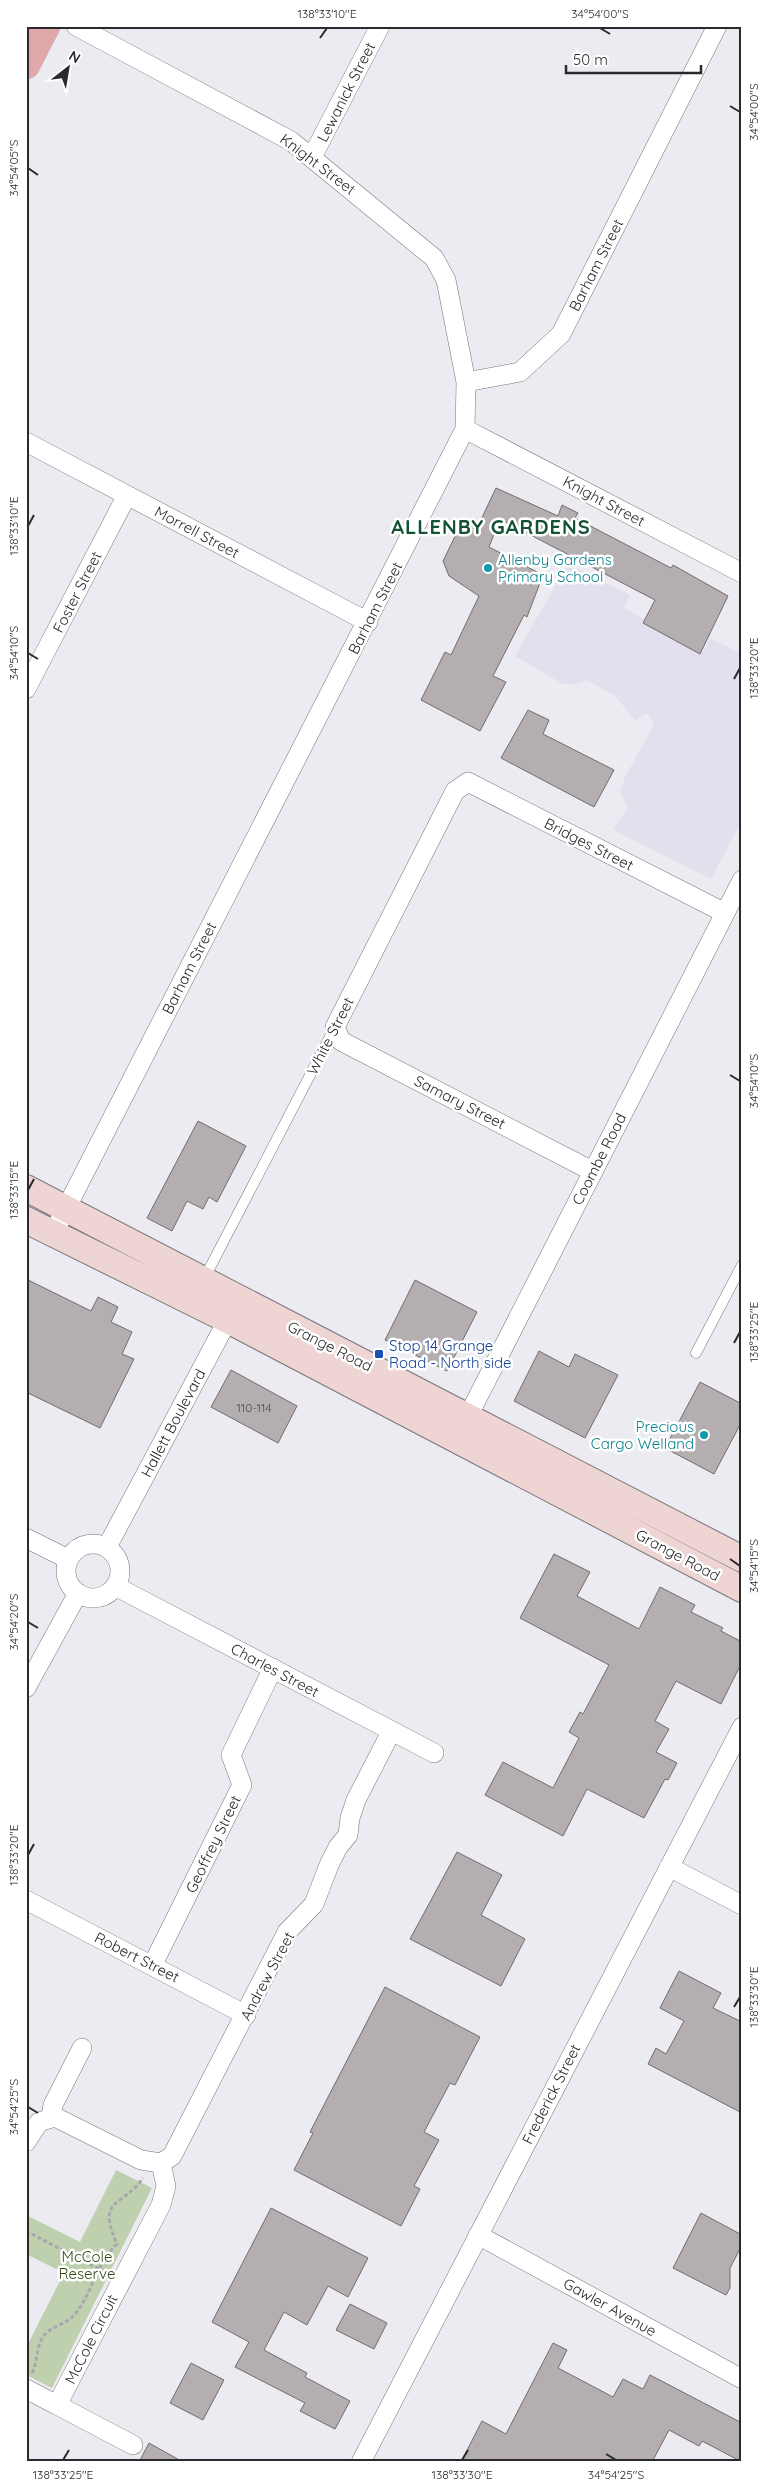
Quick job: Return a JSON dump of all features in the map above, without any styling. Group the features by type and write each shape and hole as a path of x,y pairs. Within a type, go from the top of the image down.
{"main road":[{"path":"26,65 37,34"},
{"name":"Grange Road","path":"26,1188 203,1280 233,1310"},
{"name":"Grange Road","path":"26,1220 53,1234 233,1310 462,1428 742,1559"},
{"name":"Grange Road","path":"462,1428 742,1588"}],"street":[{"name":"Knight Street","path":"76,26 291,141 434,258 446,280 466,382"},
{"name":"Lewanick Street","path":"312,157 380,26"},
{"name":"Barham Street","path":"53,1234 368,622 465,429 466,382 520,372 561,334 717,26"},
{"name":"Knight Street","path":"465,429 742,573"},
{"name":"Morrell Street","path":"26,442 368,622"},
{"name":"Foster Street","path":"26,688 127,494"},
{"name":"Bridges Street","path":"455,791 468,782 724,913"},
{"name":"White Street","path":"335,1026 455,791"},
{"name":"Coombe Road","path":"462,1428 742,880"},
{"name":"Samary Street","path":"335,1026 341,1041 592,1171"},
{"name":"Hallett Boulevard","path":"107,1548 233,1310"},
{"path":"26,1538 68,1559"},
{"path":"85,1544 95,1544 107,1548 114,1554 119,1564 120,1574 115,1586 107,1594 98,1597 88,1597 78,1593 67,1579 66,1568 68,1559 74,1550 85,1544"},
{"name":"Charles Street","path":"115,1586 434,1753"},
{"path":"26,1688 78,1593"},
{"name":"Geoffrey Street","path":"153,1964 242,1785 231,1755 273,1668"},
{"name":"Frederick Street","path":"361,2462 742,1727"},
{"name":"Andrew Street","path":"161,2163 169,2160 176,2151 287,1932 314,1904 329,1865 338,1847 348,1835 350,1818 356,1800 391,1732"},
{"path":"669,1867 742,1905"},
{"name":"Robert Street","path":"26,1900 153,1964 246,2015"},
{"path":"52,2117 53,2105 82,2048"},
{"path":"26,2142 39,2122 52,2117 63,2119 141,2160 161,2163"},
{"name":"McCole Circuit","path":"57,2405 164,2198 166,2186 161,2163"},
{"name":"Gawler Avenue","path":"478,2236 742,2379"},
{"path":"27,2385 57,2405 133,2445"}],"lane":[{"name":"White Street","path":"203,1280 335,1026"},
{"path":"696,1353 742,1265"}],"path":[{"path":"27,2385 36,2366 43,2336 47,2330 72,2318 108,2253 117,2244 109,2220 110,2209 117,2200 138,2186 145,2175"},
{"path":"26,2231 121,2280"}],"shaded area":[{"path":"568,564 630,595 624,608 704,652 710,638 742,654 742,820 711,879 613,830 628,807 620,792 625,777 654,725 647,713 635,720 615,696 587,680 578,684 563,684 515,656"}],"green space":[{"name":"McCole Reserve","path":"116,2170 152,2188 52,2388 26,2375 26,2348 64,2273 26,2254 26,2215 80,2242"}],"building":[{"path":"496,488 558,516 562,505 578,513 575,518 671,568 673,565 728,596 700,654 643,623 655,600 500,519 489,547 543,575 527,617 524,615 493,676 506,682 480,731 421,700 445,652 451,655 479,596 449,576 443,561 462,522 477,528"},
{"path":"528,710 549,720 543,734 614,770 594,807 501,758"},
{"path":"198,1121 246,1146 217,1202 209,1197 203,1209 187,1201 172,1231 147,1218"},
{"path":"26,1279 91,1311 98,1297 118,1307 111,1322 132,1332 122,1354 134,1359 100,1428 26,1392"},
{"path":"415,1280 477,1312 447,1371 385,1340"},
{"path":"539,1351 569,1367 575,1354 618,1375 585,1438 514,1401"},
{"path":"231,1370 297,1406 278,1443 211,1407"},
{"name":"Precious Cargo Welland","path":"700,1382 742,1404 742,1421 714,1474 665,1448"},
{"path":"554,1554 590,1572 577,1596 639,1629 660,1587 695,1605 691,1612 723,1628 721,1631 742,1642 742,1662 721,1704 676,1681 655,1721 669,1729 656,1752 677,1763 668,1780 665,1779 644,1818 587,1789 563,1836 485,1795 503,1762 553,1788 579,1738 569,1732 580,1712 583,1714 609,1665 520,1618"},
{"path":"457,1852 502,1875 481,1915 525,1939 501,1986 410,1939"},
{"path":"679,1971 721,1993 713,2008 742,2022 742,2113 648,2064 656,2048 666,2054 684,2021 660,2008"},
{"path":"385,1987 480,2037 455,2085 450,2083 424,2132 439,2140 414,2186 420,2189 401,2226 294,2170 313,2133 310,2132"},
{"path":"271,2208 368,2258 348,2297 328,2286 307,2325 284,2312 264,2350 307,2373 305,2377 350,2401 335,2429 300,2411 305,2403 235,2367 249,2342 212,2322"},
{"path":"701,2213 742,2235 742,2245 730,2268 730,2288 726,2295 673,2268"},
{"path":"350,2304 387,2323 374,2349 336,2330"},
{"path":"553,2343 567,2350 558,2368 613,2397 623,2379 643,2389 650,2375 742,2423 742,2462 702,2441 699,2446 669,2430 652,2462 461,2462 482,2421 506,2434"},
{"path":"191,2363 224,2380 203,2420 170,2403"},
{"path":"149,2443 183,2462 139,2462"}],"place":[{"name":"Allenby Gardens Primary School","path":"488,568"},
{"name":"Stop 14 Grange Road - North side","path":"379,1354"},
{"name":"Precious Cargo Welland","path":"704,1435"}],"district":[{"name":"ALLENBY GARDENS","path":"491,526"}]}
